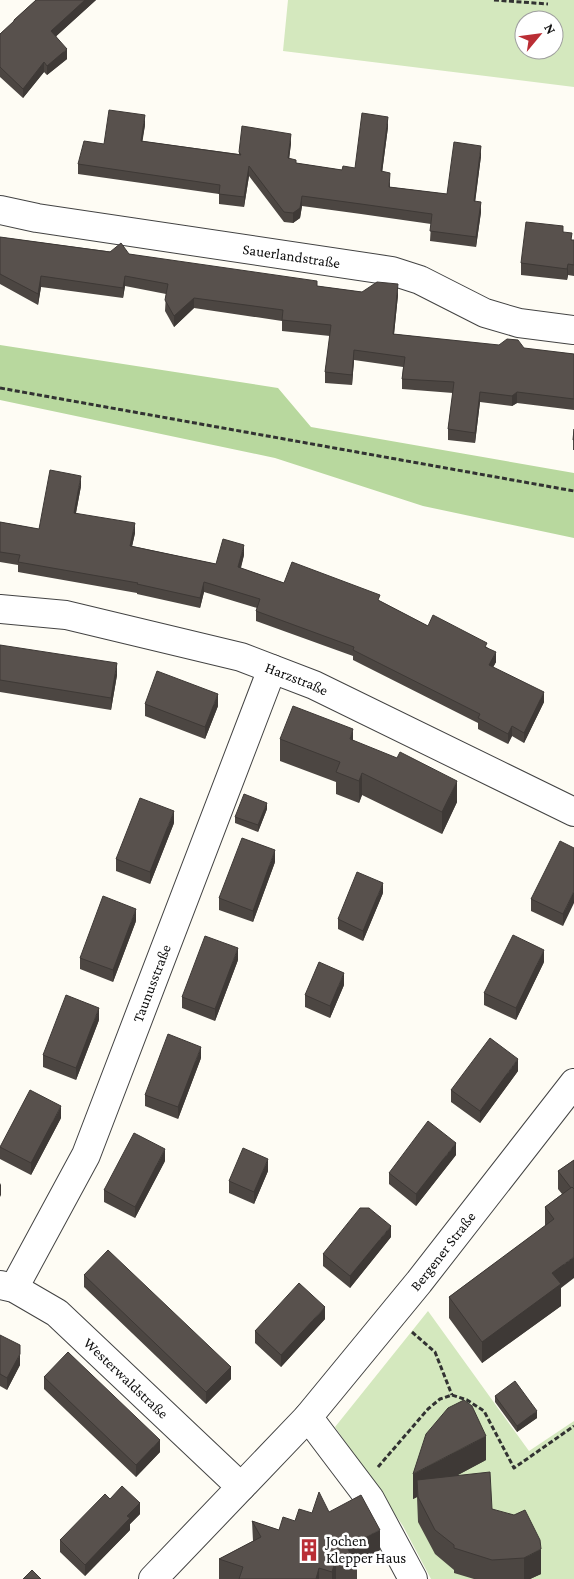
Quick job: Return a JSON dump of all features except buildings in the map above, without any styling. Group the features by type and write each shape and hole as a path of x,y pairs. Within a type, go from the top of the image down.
{"street":[{"name":"Sauerlandstraße","path":"0,210 37,218 392,271 420,280 486,313 519,324 574,330"},
{"name":"Harzstraße","path":"0,609 66,615 240,657 314,685 574,812"},
{"name":"Taunusstraße","path":"7,1287 86,1155 272,669"},
{"name":"Bergener Straße","path":"152,1579 308,1417 392,1314 574,1083"},
{"name":"Westerwaldstraße","path":"7,1287 57,1313 241,1487"},
{"path":"308,1417 370,1499 413,1579"}],"path":[{"path":"494,0 548,4"},
{"path":"0,388 574,491"},
{"path":"392,1314 435,1352 452,1395"},
{"path":"361,1486 428,1409 440,1399 452,1395 468,1400 484,1411 514,1468 574,1426"}],"green space":[{"path":"288,0 574,0 574,87 283,51"},
{"path":"0,345 278,388 311,427 574,473 574,538 423,506 275,458 0,400"},
{"path":"428,1311 529,1451 574,1421 574,1579 431,1579 403,1526 335,1427"}],"place":[{"name":"Jochen Klepper Haus","path":"309,1550"}]}
